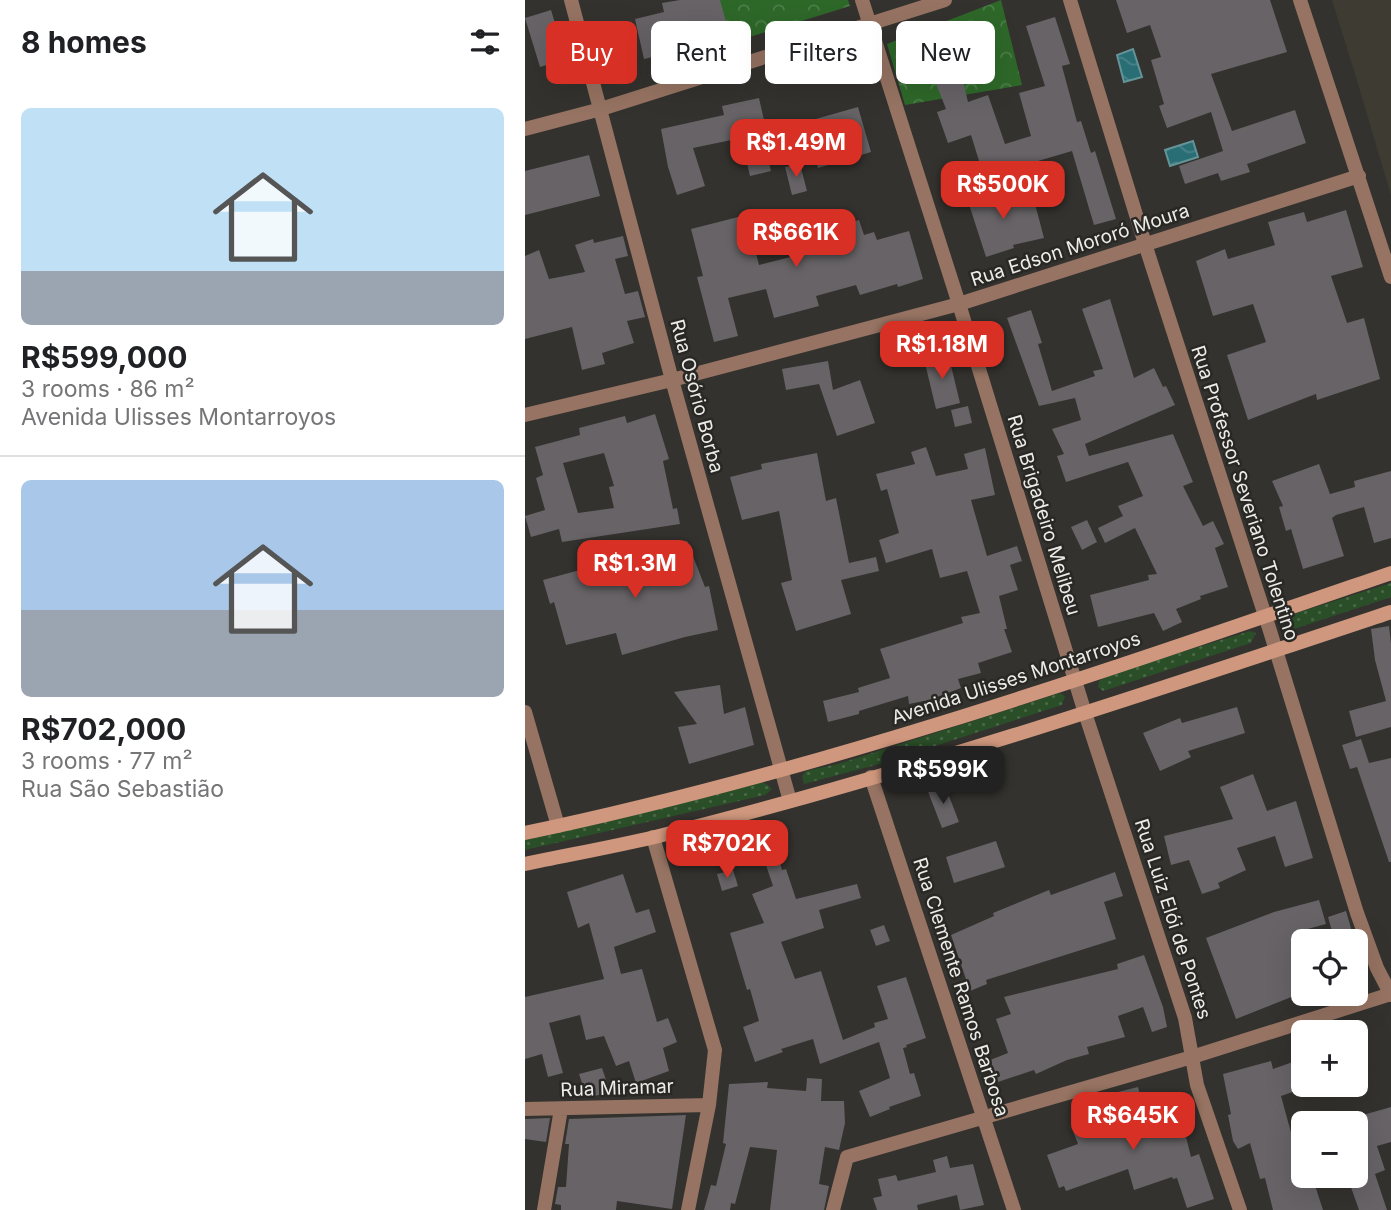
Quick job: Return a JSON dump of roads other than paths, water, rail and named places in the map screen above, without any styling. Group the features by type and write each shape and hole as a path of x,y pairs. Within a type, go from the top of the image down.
{"main road":[{"name":"Avenida Ulisses Montarroyos","path":"525,833 649,806 781,771 1075,681 1391,573"},
{"path":"525,864 653,837 790,801 1085,713 1391,612"}],"street":[{"name":"Rua Osório Borba","path":"571,0 672,380 790,801"},
{"name":"Rua Brigadeiro Melibeu","path":"862,0 869,21"},
{"path":"882,21 944,0"},
{"name":"Rua Professor Severiano Tolentino","path":"1070,0 1357,913 1377,968 1391,994"},
{"path":"1300,0 1391,277"},
{"path":"525,129 601,109 765,58"},
{"name":"Rua Brigadeiro Melibeu","path":"882,63 1075,681"},
{"name":"Rua Edson Mororó Moura","path":"525,415 672,380 959,304 1359,176"},
{"name":"Rua Luiz Elói de Pontes","path":"1075,681 1185,1018 1197,1085 1240,1210"},
{"path":"525,712 558,827"},
{"name":"Rua Clemente Ramos Barbosa","path":"871,777 1014,1210"},
{"path":"653,837 715,1050 709,1105 688,1210"},
{"path":"833,1210 846,1157 1192,1057 1391,994"},
{"name":"Rua Miramar","path":"525,1109 709,1105"},
{"path":"544,1210 561,1109"}],"water":[{"path":"1133,49 1142,77 1124,82 1117,55"},
{"path":"1193,141 1198,157 1170,166 1165,150"}]}
